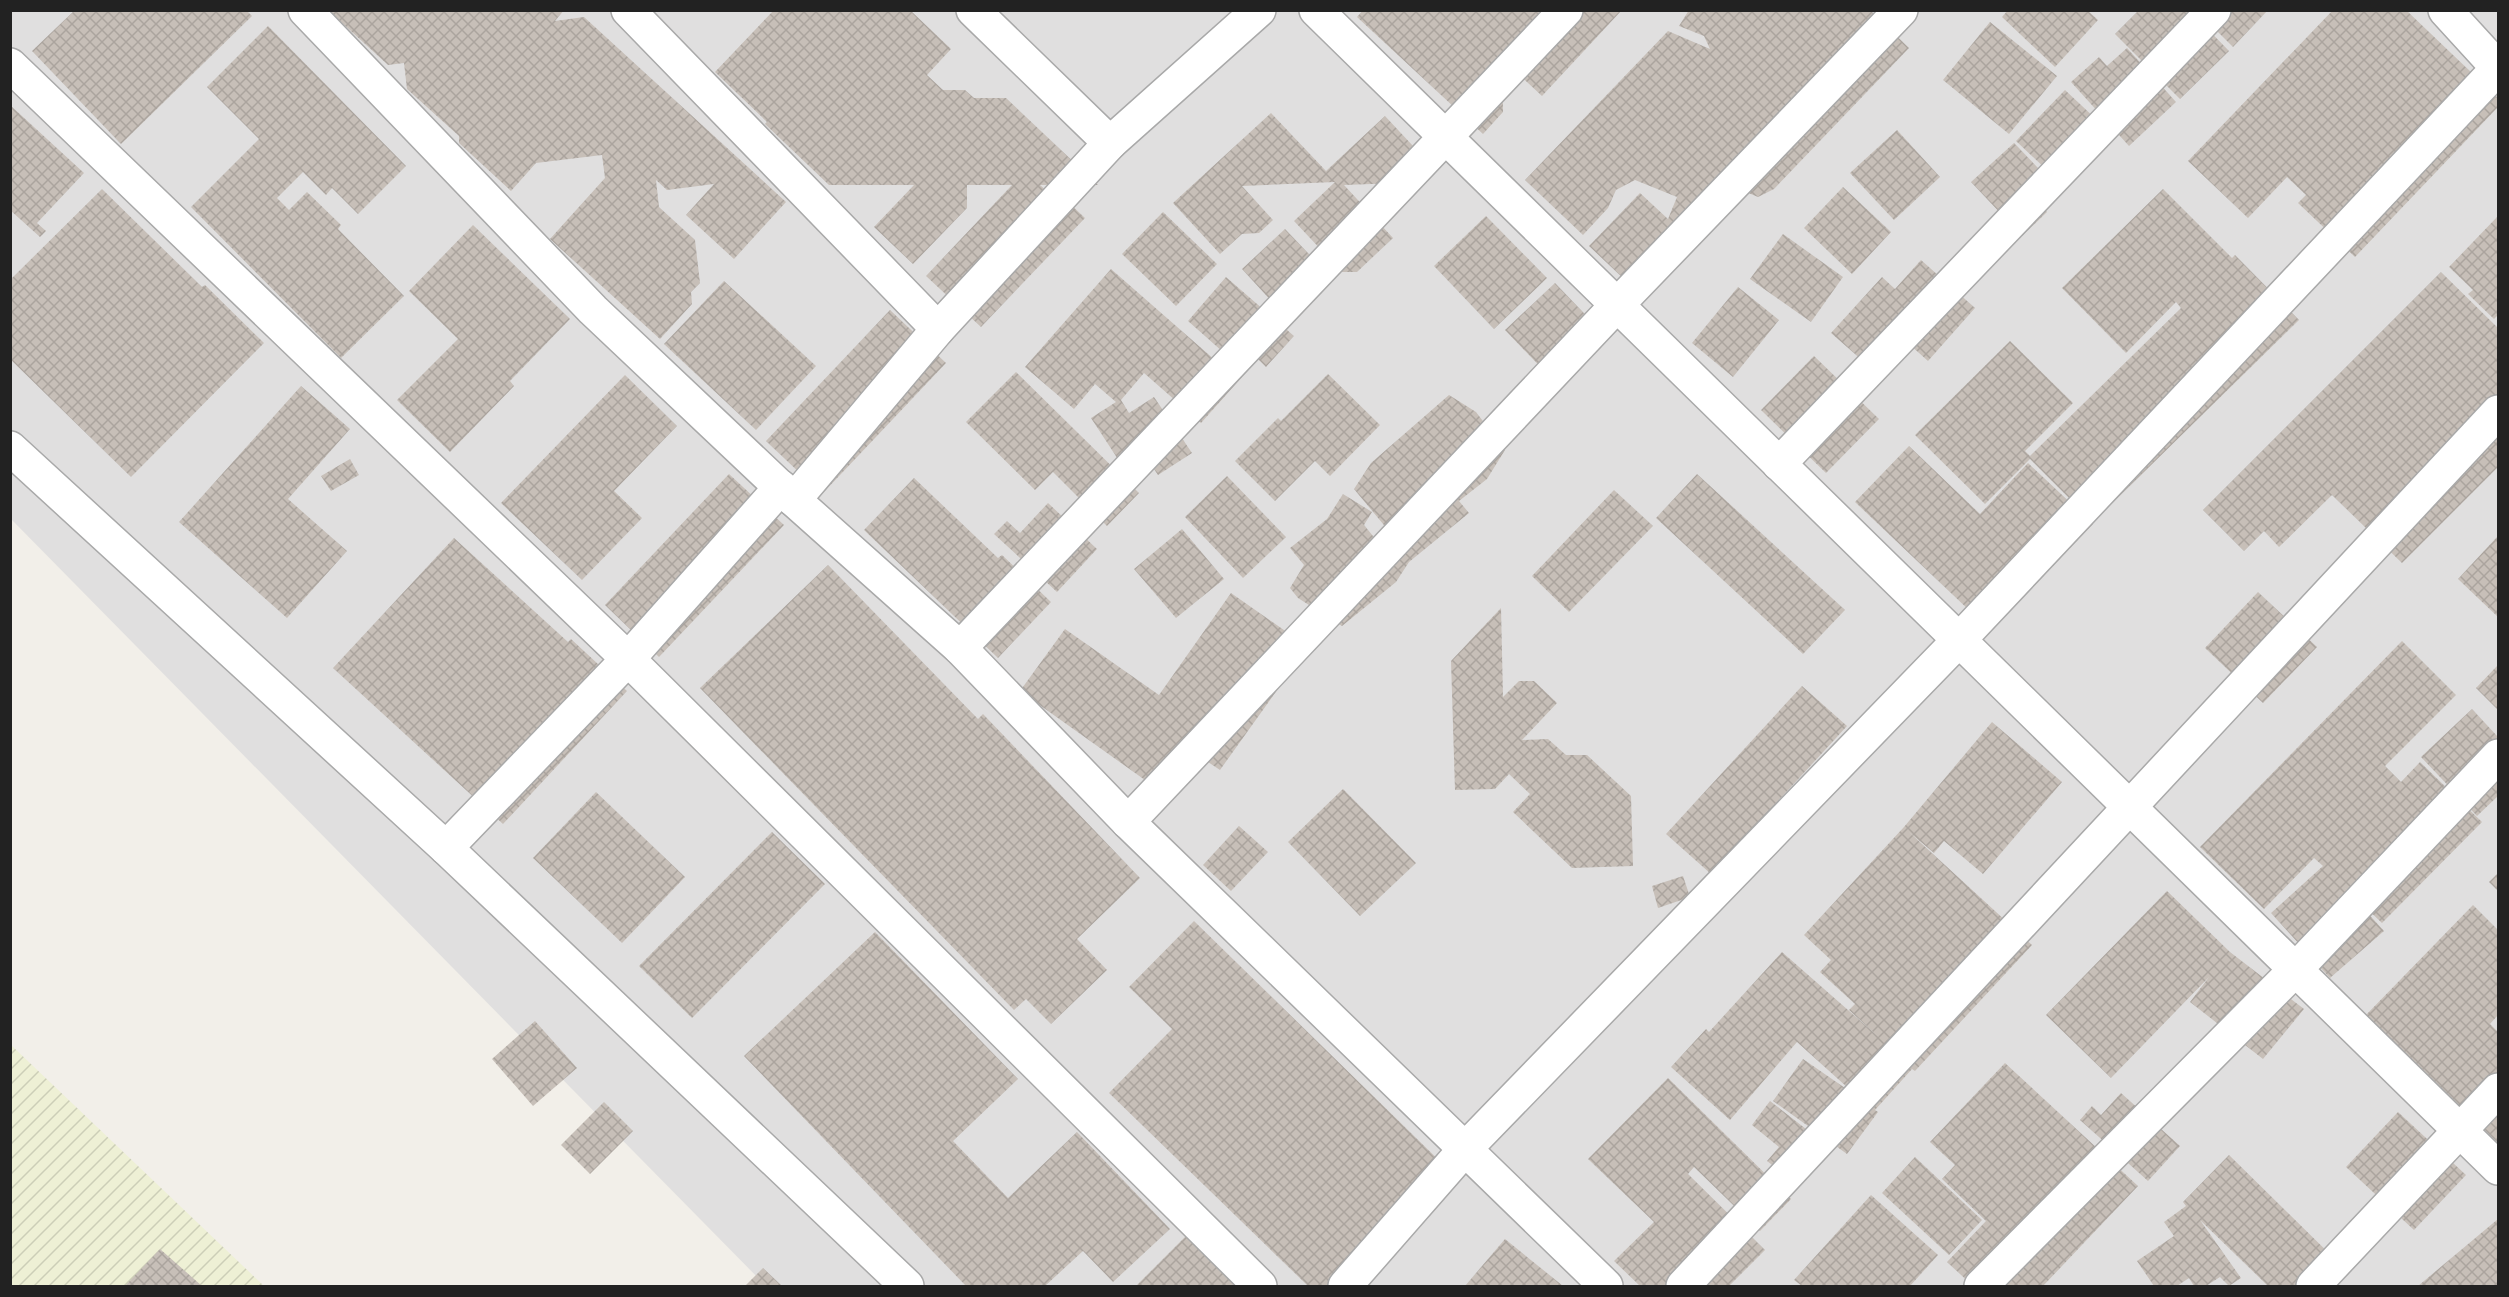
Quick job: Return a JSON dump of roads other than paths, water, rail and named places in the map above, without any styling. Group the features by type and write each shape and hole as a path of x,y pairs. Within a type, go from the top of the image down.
{"street":[{"path":"305,10 593,310 788,494 960,648 1128,822 1606,1287"},
{"path":"628,10 939,329"},
{"path":"973,10 1110,143"},
{"path":"446,848 788,494 1110,143 1259,10"},
{"path":"1316,10 2499,1168"},
{"path":"960,648 1447,139 1566,10"},
{"path":"1128,822 1617,305 1901,10"},
{"path":"1779,464 2214,10"},
{"path":"1345,1287 1465,1149 1959,640 2499,68 2445,10"},
{"path":"10,65 628,659 1260,1287"},
{"path":"1683,1287 2499,412"},
{"path":"10,448 446,848 907,1287"},
{"path":"1982,1287 2296,969 2499,756"},
{"path":"2313,1287 2499,1090"}]}
